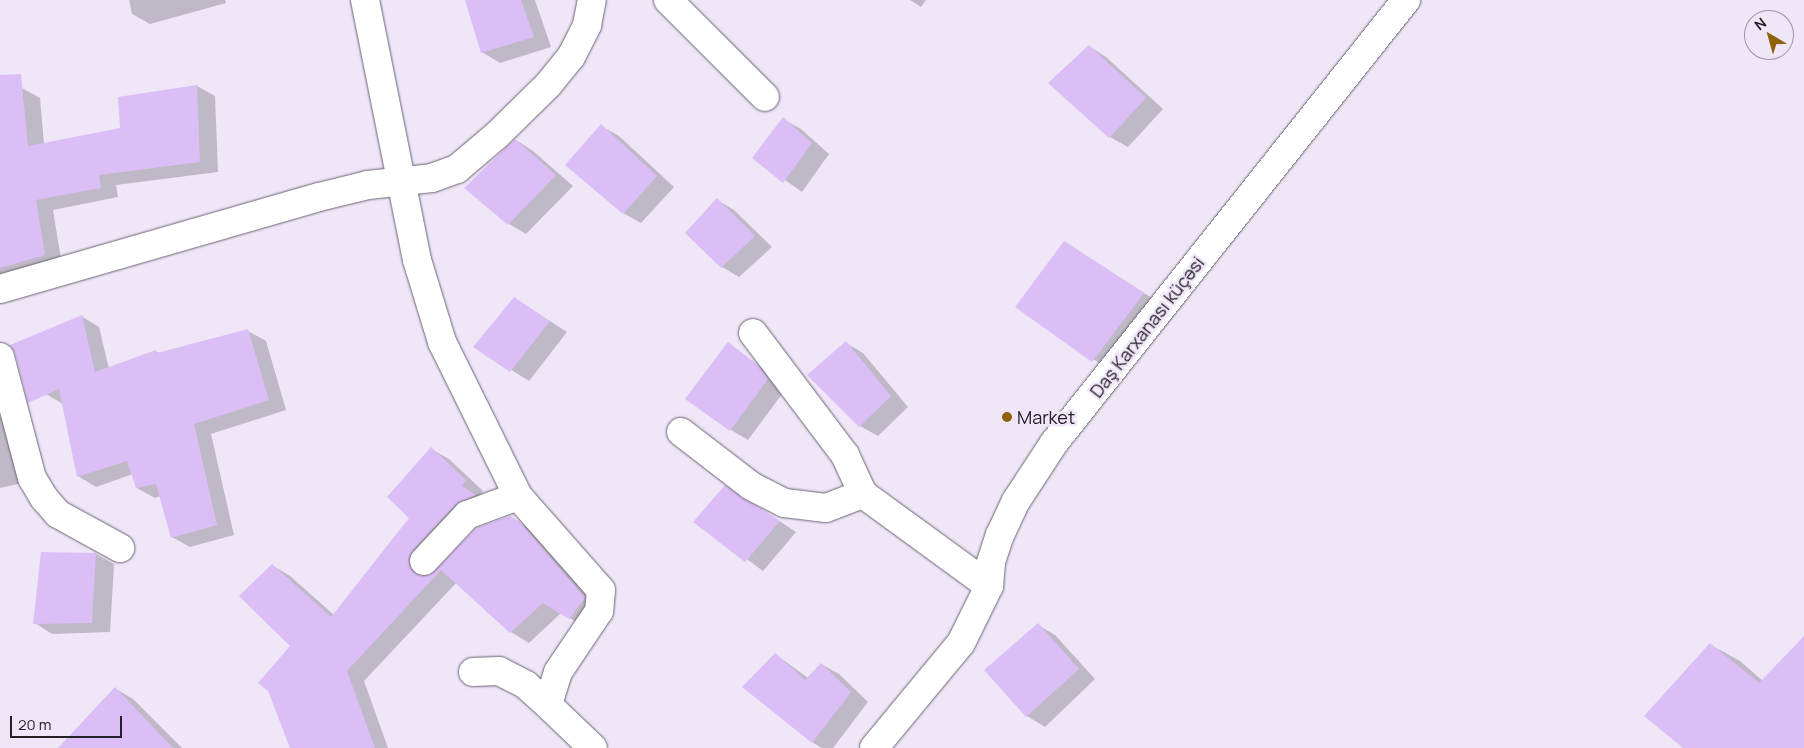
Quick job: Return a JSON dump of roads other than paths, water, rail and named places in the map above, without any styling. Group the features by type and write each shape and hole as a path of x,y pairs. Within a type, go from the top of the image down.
{"street":[{"path":"364,0 417,260 442,342 518,496 601,590 599,611 558,672 548,705"},
{"path":"0,289 319,197 440,175 457,169 481,151 548,85 571,56 587,25 592,0"},
{"path":"668,0 765,97"},
{"name":"Daş Karxanası küçəsi","path":"874,748 961,643 989,586 991,562 1000,535 1016,502 1054,443 1406,0"},
{"path":"753,334 846,455 863,494 989,586"},
{"path":"0,357 32,478 44,498 58,514 120,548"},
{"path":"682,432 751,486 785,503 826,508 863,494"},
{"path":"424,560 467,515 518,496"},
{"path":"473,672 498,671 526,685 593,748"}],"place":[{"name":"Market","path":"1007,417"}]}
